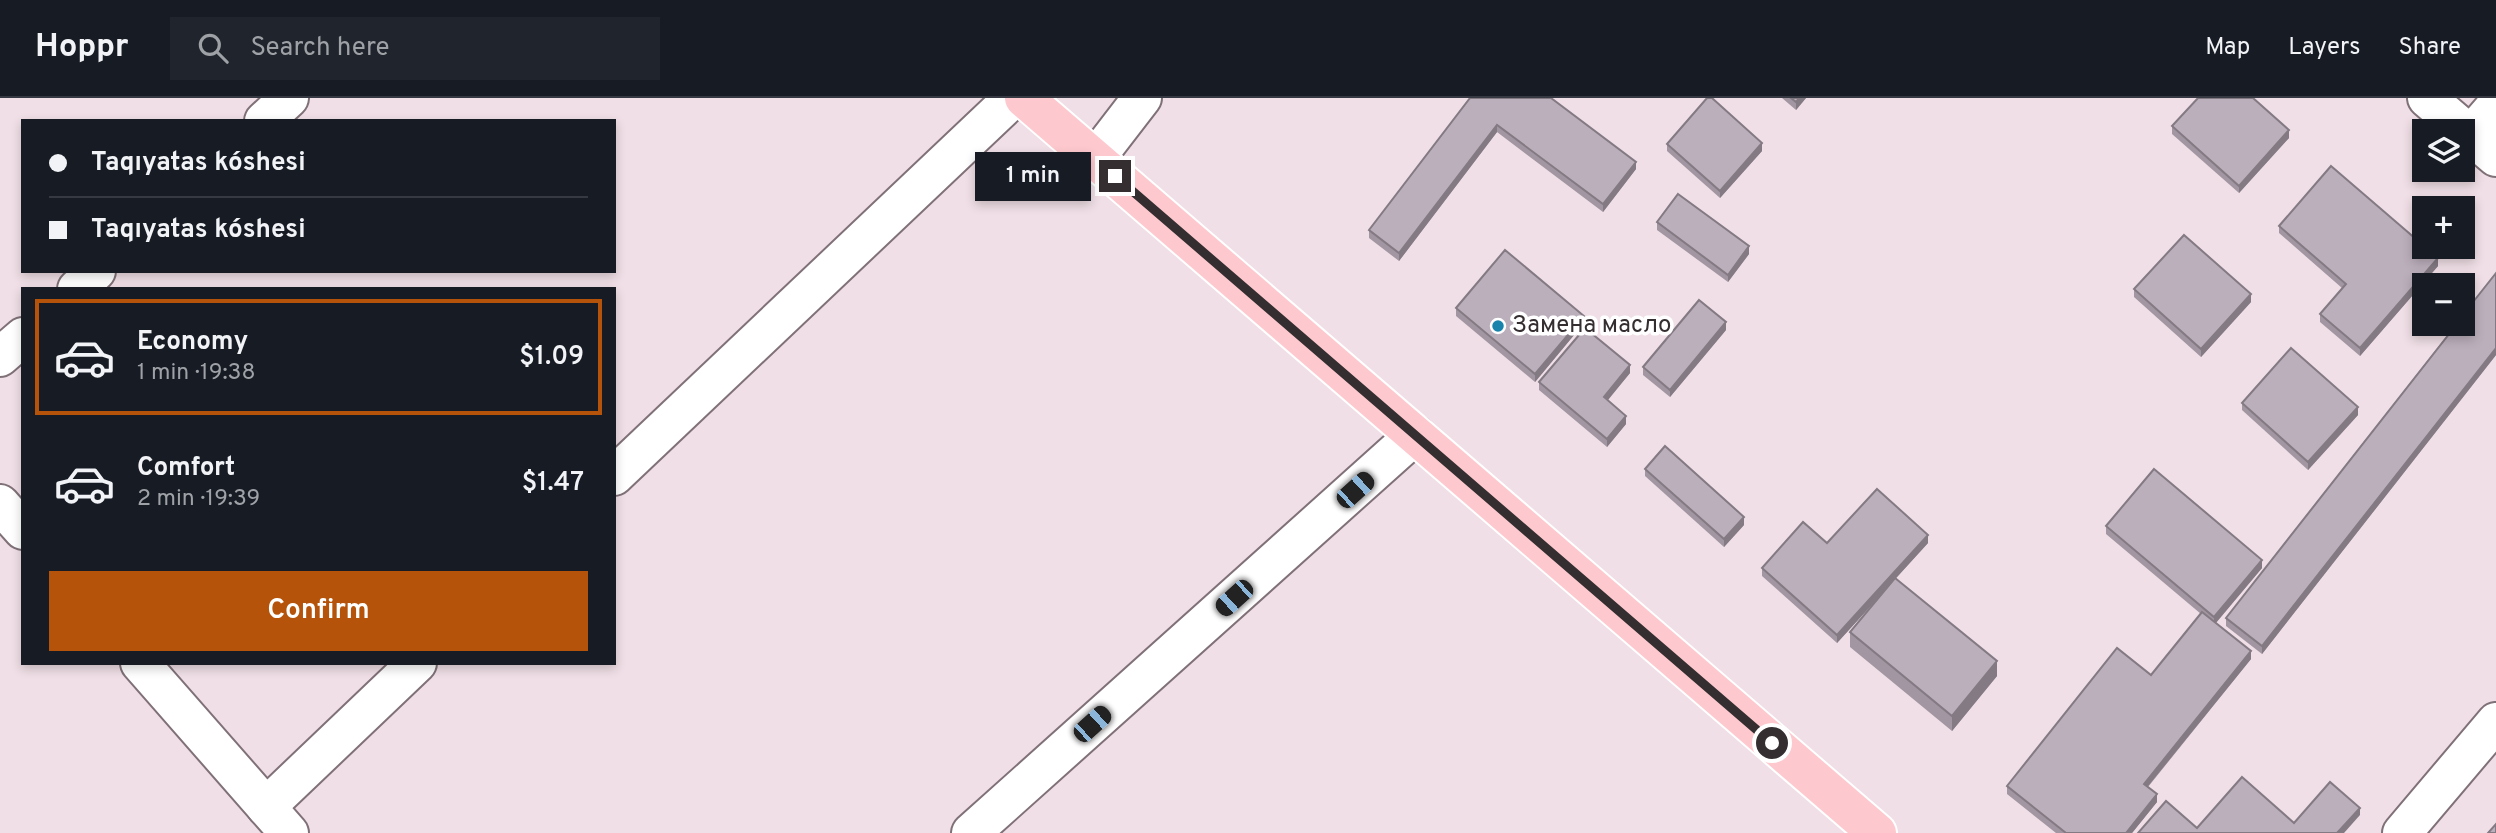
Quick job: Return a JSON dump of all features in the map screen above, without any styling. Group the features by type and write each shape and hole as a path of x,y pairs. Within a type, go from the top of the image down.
{"main road":[{"path":"1024,98 1877,833"}],"street":[{"path":"266,119 289,98"},
{"path":"616,475 1013,98"},
{"path":"1095,159 1142,98"},
{"path":"2427,98 2483,146 2496,106"},
{"path":"78,287 94,273"},
{"path":"0,357 21,339"},
{"path":"971,833 1416,435"},
{"path":"0,504 21,528"},
{"path":"142,665 278,820 416,665"},
{"path":"2402,833 2493,730"}],"building":[{"path":"1470,98 1551,98 1636,162 1603,204 1497,125 1399,253 1369,230"},
{"path":"1707,98 1712,98 1762,143 1720,191 1667,144"},
{"path":"2198,98 2253,98 2289,130 2239,186 2172,126"},
{"path":"2331,166 2412,236 2412,259 2437,259 2425,273 2412,273 2412,288 2360,348 2320,314 2346,284 2279,226"},
{"path":"1678,194 1749,246 1728,275 1657,222"},
{"path":"2184,235 2251,294 2201,349 2134,289"},
{"path":"1505,250 1584,316 1535,374 1456,308"},
{"path":"2496,273 2496,348 2262,646 2226,618 2448,336 2475,336 2475,300"},
{"path":"1699,300 1726,322 1670,390 1643,367"},
{"path":"1585,328 1630,365 1604,397 1626,416 1607,439 1539,382"},
{"path":"2291,348 2358,407 2308,462 2242,403"},
{"path":"1665,446 1744,517 1724,539 1645,469"},
{"path":"2154,469 2262,560 2214,617 2106,526"},
{"path":"1877,489 1928,535 1837,635 1762,568 1803,522 1827,543"},
{"path":"1895,578 1997,661 1952,716 1850,632"},
{"path":"2202,612 2251,651 2144,784 2157,794 2126,833 2066,833 2007,786 2117,648 2151,675"},
{"path":"2242,777 2294,823 2330,782 2360,808 2337,833 2138,833 2166,801 2197,828"},
{"path":"2496,824 2496,833 2488,833"}],"place":[{"name":"Замена масло","path":"1498,326"}],"route":[{"path":"1115,176 1772,743"}]}
